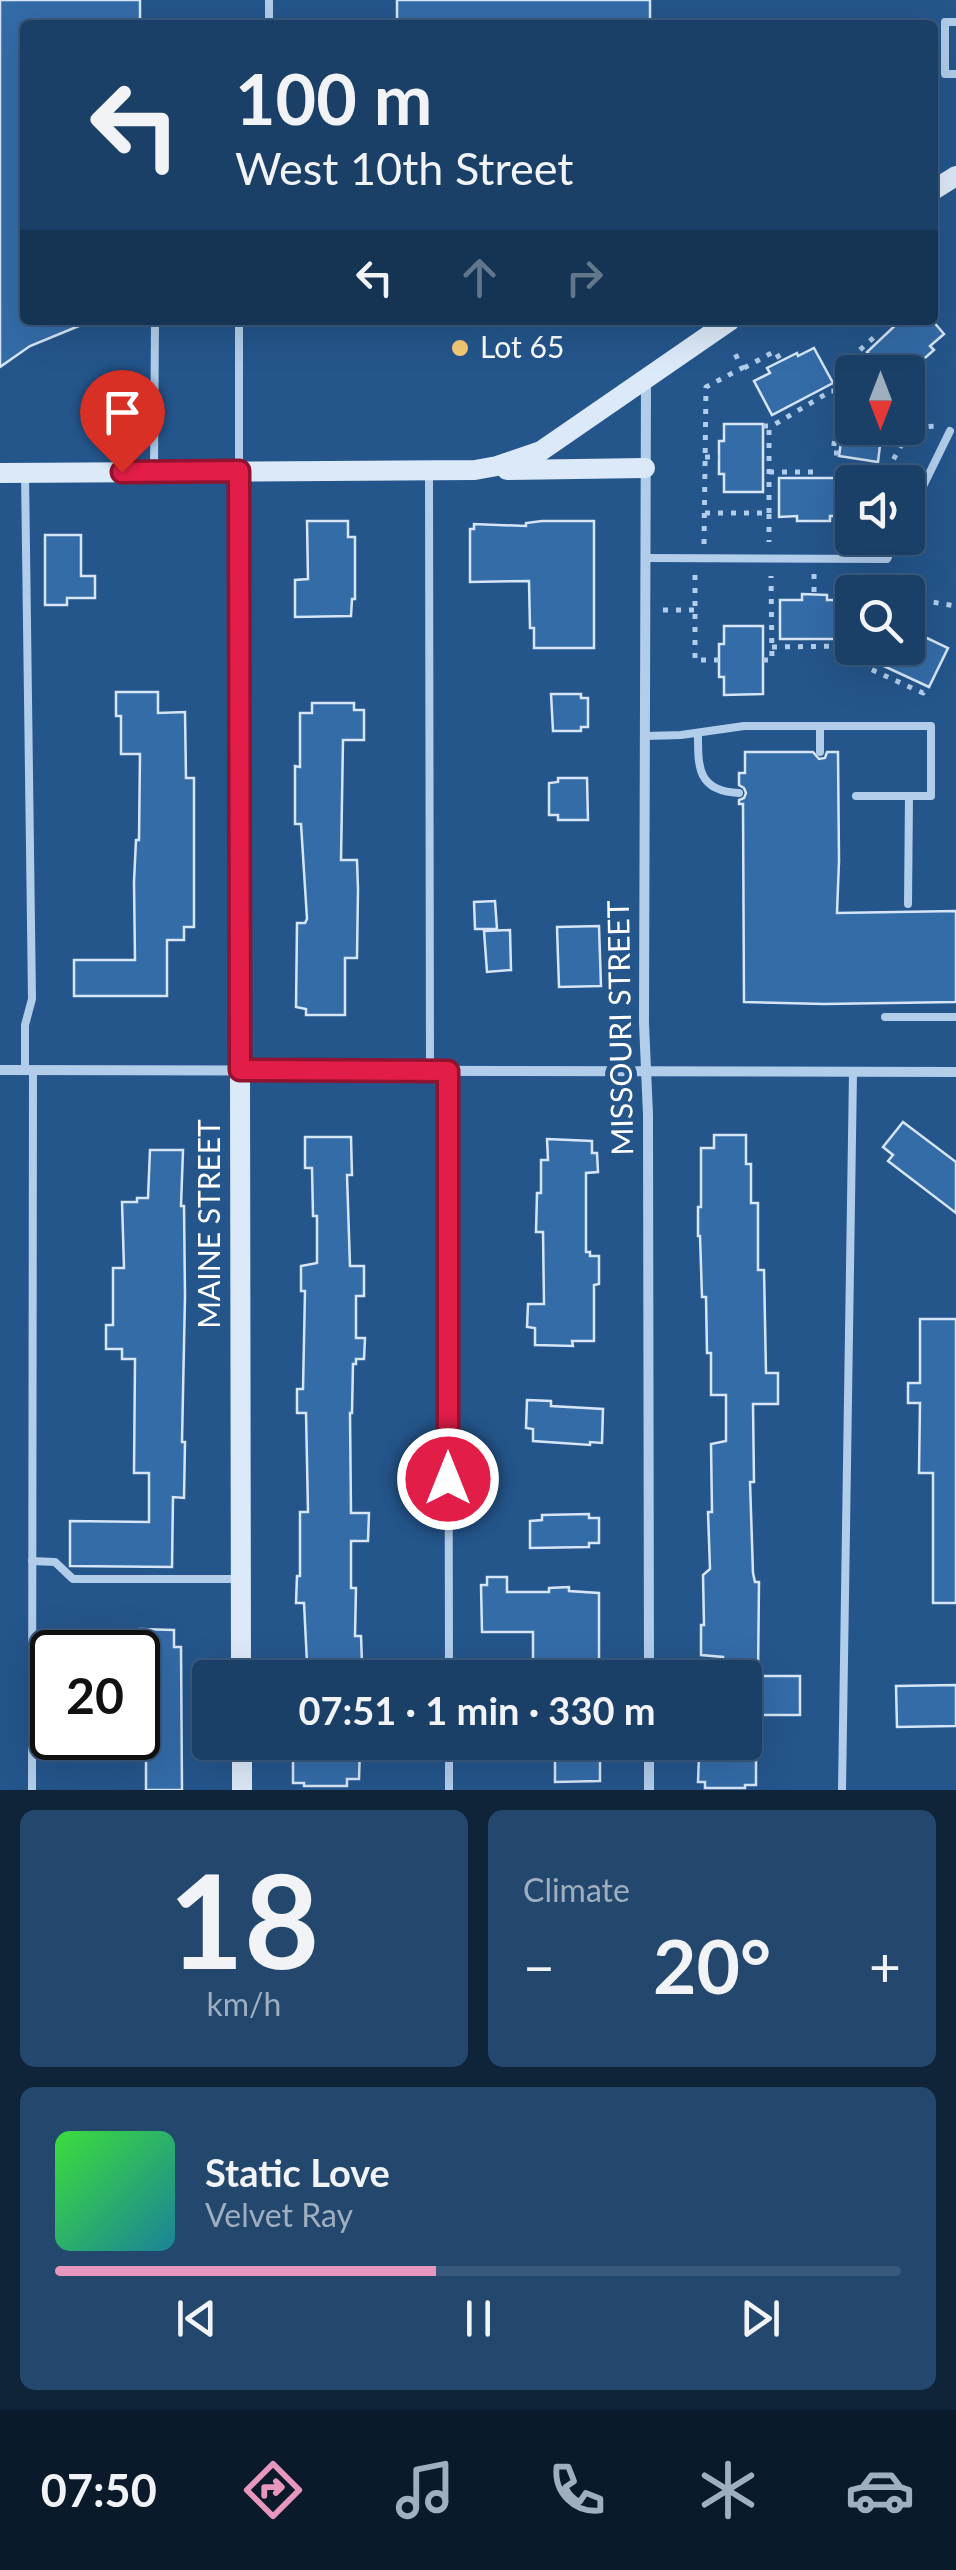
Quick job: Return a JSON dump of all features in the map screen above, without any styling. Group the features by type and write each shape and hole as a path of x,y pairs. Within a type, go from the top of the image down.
{"street":[{"path":"475,470 541,451 724,325"},
{"name":"MISSOURI STREET","path":"646,378 648,1660"},
{"path":"0,473 646,468"},
{"name":"MAINE STREET","path":"239,471 242,1660"},
{"path":"0,1070 956,1072"},
{"path":"242,1760 242,1790"},
{"path":"649,1760 649,1790"}],"lane":[{"path":"956,22 944,22 945,74 956,74"},
{"path":"154,472 155,325"},
{"path":"239,325 239,471"},
{"path":"925,477 946,428"},
{"path":"429,470 430,1070"},
{"path":"25,473 32,998 26,1026 32,1790"},
{"path":"646,558 887,560 890,555"},
{"path":"645,736 744,726 931,726 931,796 856,796"},
{"path":"820,726 820,752"},
{"path":"698,733 698,766 705,780 725,792 739,793"},
{"path":"908,904 909,796"},
{"path":"884,1017 956,1017"},
{"path":"448,1071 449,1660"},
{"path":"842,1790 853,1072"},
{"path":"32,1561 56,1562 73,1578 241,1579"},
{"path":"449,1760 449,1790"}],"path":[{"path":"854,355 878,333"},
{"path":"732,348 742,368"},
{"path":"676,558 676,543 705,544 706,387 775,352 781,361"},
{"path":"769,544 766,426 835,391"},
{"path":"925,429 946,428"},
{"path":"835,430 832,453 839,454"},
{"path":"705,457 719,458"},
{"path":"769,472 821,472"},
{"path":"706,513 769,513"},
{"path":"695,572 695,660 719,660"},
{"path":"763,660 772,660 771,573"},
{"path":"814,574 814,595"},
{"path":"925,601 956,606"},
{"path":"646,610 695,610"},
{"path":"772,647 835,646"},
{"path":"866,665 922,693 926,686"}],"building":[{"path":"0,0 140,0 140,20 20,20 20,325 81,325 30,346 0,367"},
{"path":"397,0 650,0 650,20 397,20"},
{"path":"896,325 936,325 944,334 930,346 934,350 925,358 867,352"},
{"path":"814,348 833,383 772,415 754,381 770,373 767,368"},
{"path":"724,424 763,424 763,492 724,492 724,474 719,474 719,441 724,441"},
{"path":"841,445 880,445 878,462 839,456"},
{"path":"779,478 835,478 835,516 830,516 830,521 779,517"},
{"path":"307,521 348,521 348,537 355,537 355,599 351,616 295,617 295,580 308,579"},
{"path":"542,521 594,521 594,648 534,648 529,581 470,582 470,529 474,529 474,524 526,526"},
{"path":"45,535 81,535 81,576 95,576 95,598 67,598 67,605 45,605"},
{"path":"802,594 827,595 827,600 835,600 835,639 780,639 780,600 802,600"},
{"path":"724,626 763,626 763,694 724,695 724,677 719,677 719,644 724,644"},
{"path":"925,637 948,648 929,687 882,665 925,665"},
{"path":"116,692 158,692 158,713 185,712 186,778 194,778 194,927 184,927 184,940 167,940 167,996 74,996 74,960 135,960 140,754 121,754 121,716 116,716"},
{"path":"551,694 581,694 581,698 588,698 588,727 581,727 581,731 553,731"},
{"path":"312,703 354,703 354,710 364,710 364,740 343,740 341,860 357,860 358,889 357,958 345,958 345,1015 306,1015 306,1009 296,1007 297,923 307,919 301,824 295,824 295,766 300,767 300,713 312,713"},
{"path":"745,752 813,752 819,759 825,758 827,752 838,752 837,913 956,911 956,1002 744,1002 743,804 739,800 746,793 739,785 739,773 745,773"},
{"path":"558,778 587,778 588,820 558,820 558,815 549,815 549,783 558,782"},
{"path":"495,901 497,929 475,929 474,902"},
{"path":"599,926 601,986 559,987 557,927"},
{"path":"510,930 511,970 487,972 484,931"},
{"path":"903,1122 956,1162 956,1213 888,1161 893,1155 883,1147"},
{"path":"714,1135 746,1135 751,1203 758,1203 758,1270 764,1270 766,1373 778,1373 778,1404 753,1404 754,1482 750,1482 753,1573 755,1582 759,1582 758,1660 723,1660 701,1655 703,1575 710,1569 711,1444 726,1441 726,1395 711,1395 711,1353 707,1353 706,1297 702,1297 698,1236 701,1148 714,1148"},
{"path":"305,1137 351,1137 352,1175 347,1175 350,1266 364,1266 364,1296 356,1296 356,1338 365,1338 364,1359 356,1359 353,1364 350,1413 351,1513 369,1513 368,1541 351,1541 351,1588 356,1588 355,1636 361,1636 362,1660 307,1660 304,1603 296,1603 300,1512 308,1512 306,1413 297,1413 297,1389 303,1389 305,1291 301,1291 301,1266 317,1263 312,1168 305,1168"},
{"path":"547,1139 592,1141 592,1153 597,1153 598,1172 586,1173 586,1252 599,1256 599,1284 594,1285 594,1341 572,1341 573,1346 535,1345 535,1328 527,1327 528,1304 544,1304 543,1232 536,1232 537,1193 541,1193 541,1160 548,1160"},
{"path":"150,1150 183,1150 184,1498 173,1497 172,1567 70,1566 70,1521 149,1522 149,1473 134,1473 135,1359 122,1359 122,1349 106,1349 106,1325 113,1325 113,1268 124,1268 122,1202 148,1198"},
{"path":"920,1319 956,1319 956,1603 933,1603 933,1473 919,1473 920,1403 908,1403 908,1383 920,1383"},
{"path":"527,1400 551,1401 551,1406 603,1409 602,1443 533,1441 533,1429 526,1428"},
{"path":"589,1514 589,1518 599,1518 599,1543 589,1543 589,1547 530,1548 530,1521 542,1520 542,1515"},
{"path":"487,1577 507,1577 507,1592 549,1592 549,1588 569,1587 569,1591 599,1593 599,1660 533,1660 533,1632 482,1632 481,1585 487,1585"},
{"path":"140,1629 174,1630 174,1647 181,1647 182,1790 146,1790 146,1760 160,1760 160,1630"},
{"path":"762,1676 800,1676 800,1715 762,1715"},
{"path":"956,1685 956,1726 897,1727 896,1686"},
{"path":"293,1760 360,1760 359,1779 347,1779 347,1786 293,1783"},
{"path":"555,1760 600,1760 600,1781 555,1782"},
{"path":"699,1760 756,1760 756,1785 705,1788 705,1782 698,1782"}],"place":[{"name":"Lot 65","path":"460,348"}],"route":[{"path":"122,472 239,471 240,1070 448,1071 448,1479"}]}
